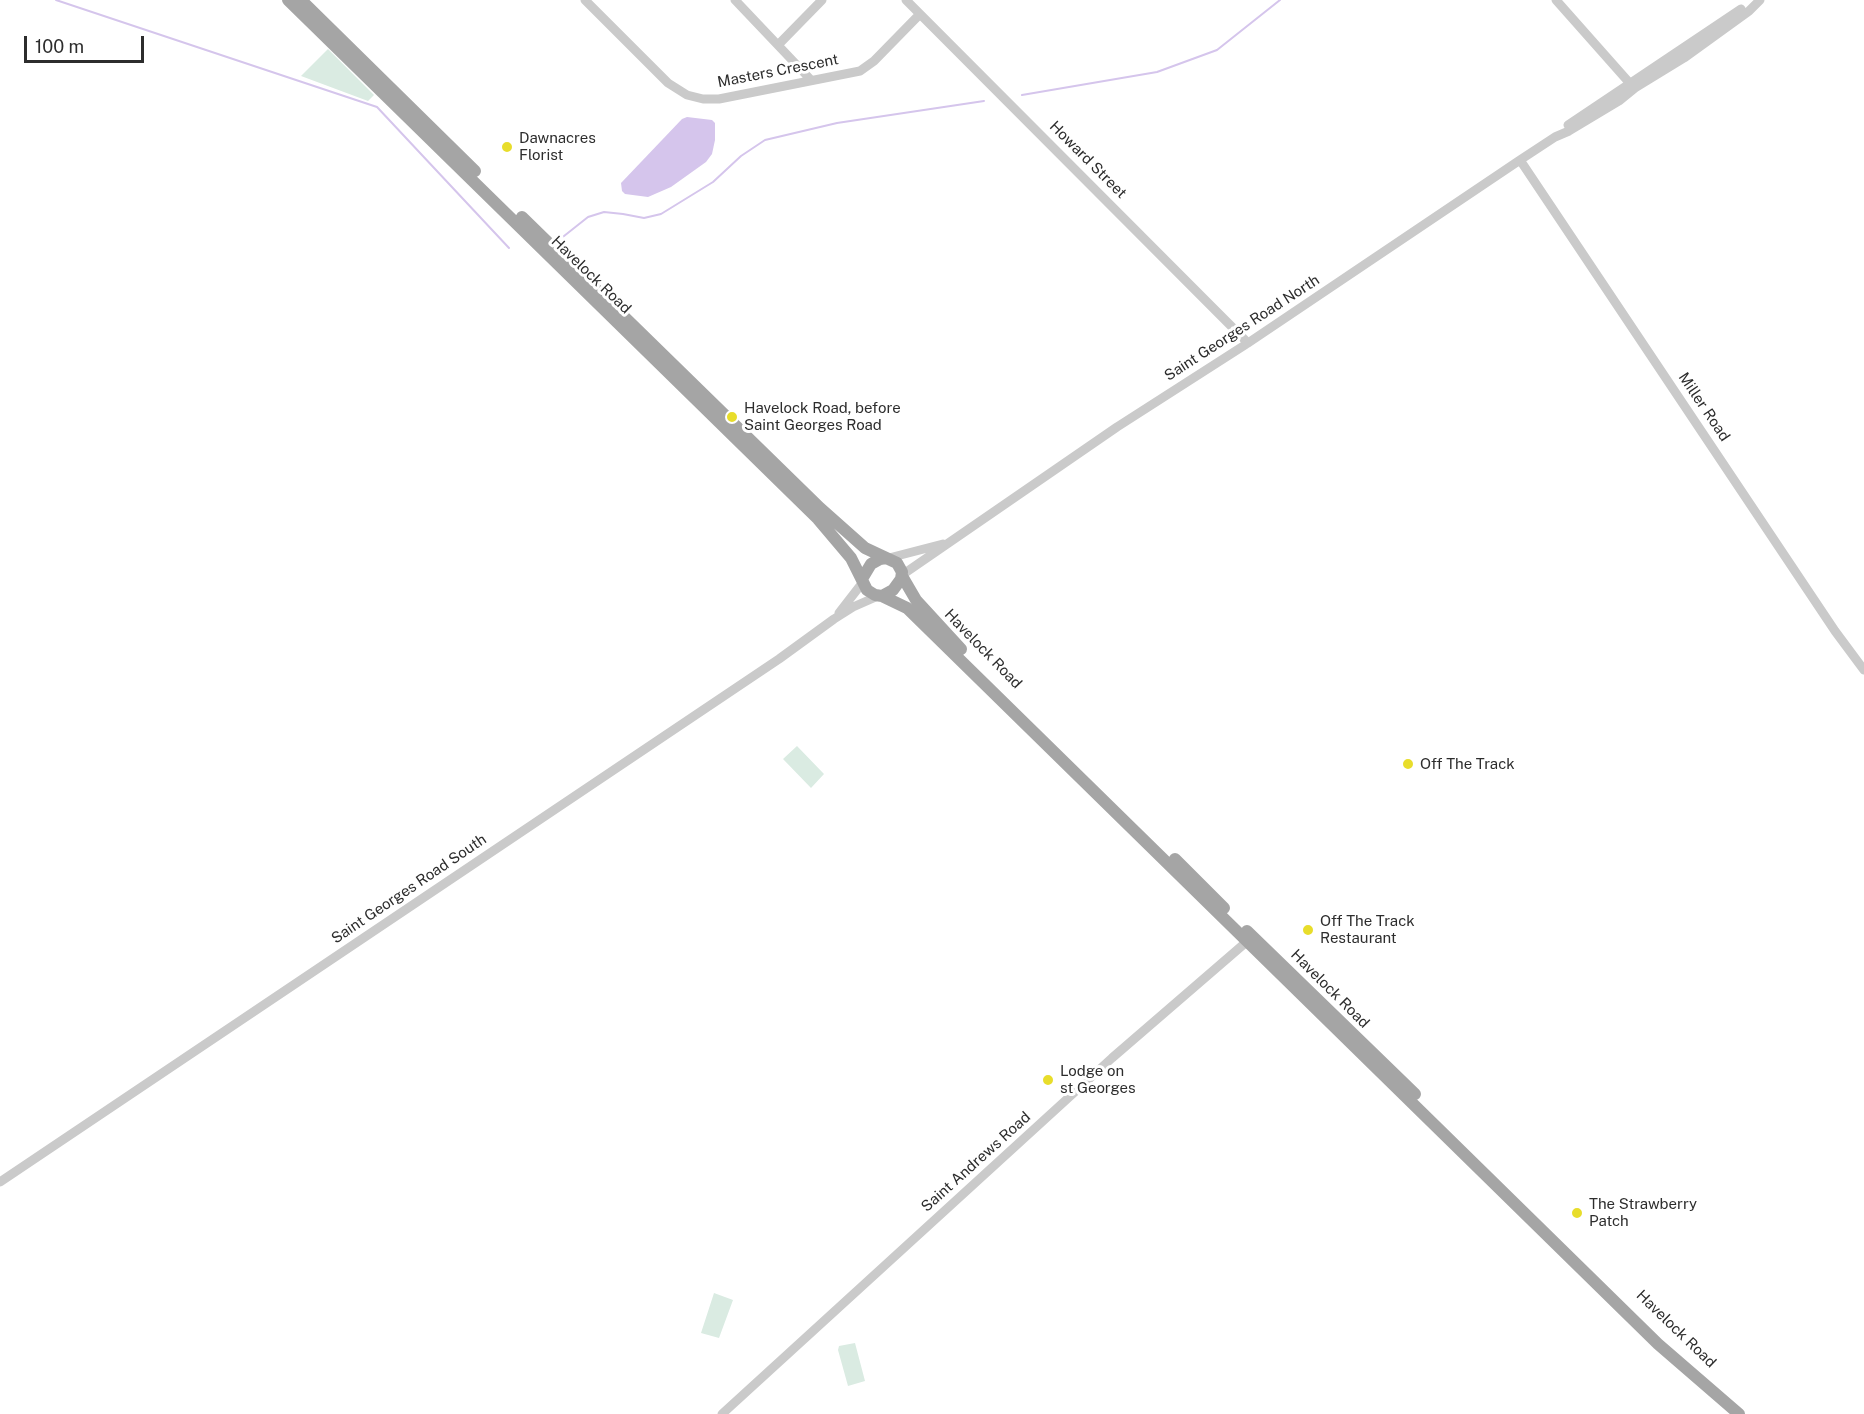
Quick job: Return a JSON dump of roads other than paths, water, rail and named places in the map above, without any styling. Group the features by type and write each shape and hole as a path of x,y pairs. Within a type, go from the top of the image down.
{"main road":[{"name":"Havelock Road","path":"288,0 818,519 841,545 863,581"},
{"name":"Havelock Road","path":"301,0 820,508 864,548 888,558"},
{"path":"888,558 897,563 902,576 893,590 880,596 867,590 863,581 871,564 880,559 888,558"},
{"name":"Havelock Road","path":"902,576 916,600 952,640 1250,939 1658,1344 1739,1414"},
{"name":"Havelock Road","path":"880,596 907,609 915,616 1665,1340 1746,1414"}],"street":[{"name":"Masters Crescent","path":"585,0 668,83 687,94 703,99 719,99 860,71 874,61 920,14"},
{"path":"735,0 811,80"},
{"path":"778,45 822,0"},
{"name":"Howard Street","path":"906,0 1248,343"},
{"path":"1556,0 1633,86"},
{"name":"Saint Georges Road North","path":"902,576 1117,428 1248,343 1555,137 1566,127 1633,86 1744,7 1759,0"},
{"name":"Miller Road","path":"1520,160 1835,631 1864,670"},
{"name":"Saint Georges Road North","path":"888,558 946,544"},
{"name":"Saint Georges Road South","path":"834,619 863,581"},
{"name":"Saint Georges Road South","path":"0,1182 788,653 834,619 853,607 880,596"},
{"name":"Saint Andrews Road","path":"722,1414 1112,1058 1250,939"}],"waterway":[{"path":"56,0 377,107 509,248"},
{"path":"1022,95 1157,72 1217,50 1280,0"},
{"path":"559,240 588,217 604,212 644,218 661,214 713,182 741,156 765,140 837,123 984,101"}],"place":[{"name":"Dawnacres Florist","path":"507,147"},
{"name":"Havelock Road, before Saint Georges Road","path":"732,417"},
{"name":"Off The Track","path":"1408,764"},
{"name":"Off The Track Restaurant","path":"1308,930"},
{"name":"Lodge on st Georges","path":"1048,1080"},
{"name":"The Strawberry Patch","path":"1577,1213"}]}
